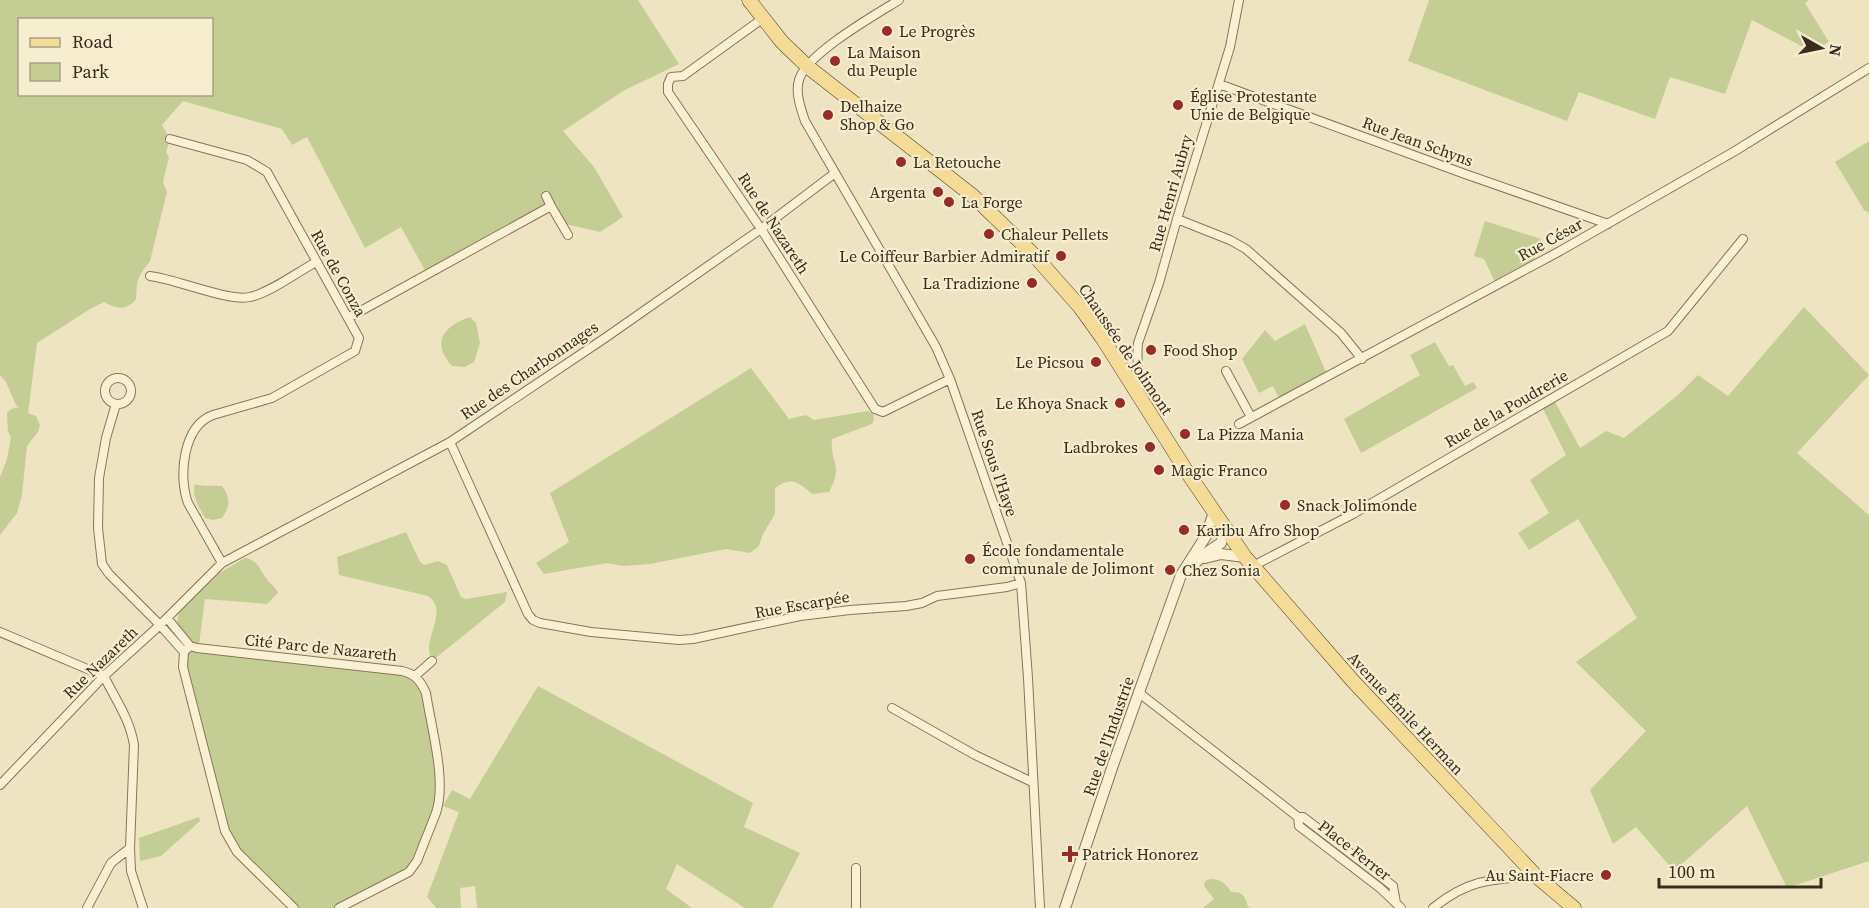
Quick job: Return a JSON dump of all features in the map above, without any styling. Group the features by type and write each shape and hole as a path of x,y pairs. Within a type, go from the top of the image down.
{"main road":[{"name":"Chaussée de Jolimont","path":"749,0 782,42 808,67 964,189 1028,248 1080,307 1103,339 1214,512"},
{"name":"Avenue Émile Herman","path":"1214,512 1249,562 1352,680 1536,876 1574,908"}],"street":[{"path":"808,67 833,42 899,0"},
{"name":"Rue Henri Aubry","path":"1138,395 1140,375 1138,343 1160,284 1177,219 1230,47 1239,0"},
{"name":"Rue de Nazareth","path":"762,19 683,76 671,77 668,92 761,229 879,412 950,379"},
{"name":"Rue Sous l'Haye","path":"808,67 800,78 798,87 800,106 805,121 932,340 950,379 1021,583 1040,908"},
{"name":"Rue César","path":"1239,424 1608,224 1735,151 1869,68"},
{"name":"Rue Jean Schyns","path":"1219,84 1608,224"},
{"name":"Rue de Conza","path":"170,139 247,160 267,172 358,338 358,347 355,351 272,399 205,418 195,430 183,470 184,493 222,563"},
{"name":"Rue des Charbonnages","path":"222,563 450,442 761,229 834,173"},
{"path":"546,196 568,235"},
{"path":"348,318 551,206"},
{"path":"1177,219 1230,240 1246,249 1341,333 1362,359"},
{"name":"Rue de la Poudrerie","path":"1249,562 1353,514 1668,331 1743,239"},
{"path":"150,276 165,277 242,298 259,294 316,262"},
{"path":"1226,370 1251,417"},
{"path":"116,404 106,438 99,478 98,528 102,564 109,574 187,649"},
{"name":"Rue Escarpée","path":"450,442 528,614 540,623 587,632 679,640 693,639 800,616 906,606 922,603 937,596 1007,587 1021,583"},
{"name":"Rue de l'Industrie","path":"1065,908 1138,692 1181,575 1206,536 1214,512"},
{"name":"Rue de l'Industrie","path":"1181,575 1221,543 1226,530"},
{"name":"Rue de l'Industrie","path":"1191,566 1212,555 1228,554 1249,562"},
{"name":"Rue Nazareth","path":"0,785 104,676 168,618 222,563"},
{"path":"168,618 187,649 183,667 225,831 237,852 294,908"},
{"path":"0,632 104,676 126,717 132,734 134,769 131,871 143,908"},
{"name":"Cité Parc de Nazareth","path":"187,649 402,671 415,676 422,683 426,693 440,782 438,805 417,861 409,872 400,879 339,908"},
{"path":"415,676 432,661"},
{"name":"Place Ferrer","path":"1138,692 1298,817 1303,817 1393,886 1399,905"},
{"path":"892,708 975,755 1032,782"},
{"path":"87,908 111,863 130,848"},
{"path":"856,868 856,908"},
{"path":"1432,908 1447,896 1474,883 1536,876"}],"green space":[{"path":"0,0 638,0 679,64 623,91 563,131 594,167 623,217 600,232 561,223 551,207 427,274 401,227 365,248 307,137 292,145 282,129 183,101 162,125 170,139 166,152 169,157 163,182 167,192 150,261 137,283 136,299 129,306 121,308 104,302 37,343 28,413 36,416 40,425 38,432 27,446 22,495 17,513 0,535 0,477 7,459 11,437 8,432 7,413 19,407 0,375"},
{"path":"1429,0 1809,0 1805,3 1829,42 1811,51 1752,20 1725,94 1670,77 1655,119 1579,92 1567,121 1408,61"},
{"path":"1869,141 1869,213 1864,210 1835,162"},
{"path":"1485,221 1541,239 1534,260 1495,282 1484,259 1474,256"},
{"path":"1804,307 1869,375 1797,453 1869,515 1869,861 1787,888 1747,806 1674,871 1636,827 1613,844 1590,790 1646,731 1576,662 1637,618 1578,519 1529,550 1518,533 1549,513 1530,480 1566,455 1541,405 1553,398 1580,448 1606,431 1624,438 1678,395 1698,375 1728,396"},
{"path":"470,317 476,323 480,343 474,362 464,367 452,366 442,350 443,336 453,325"},
{"path":"1305,324 1326,372 1279,398 1273,386 1259,393 1242,359 1265,330 1275,341"},
{"path":"1435,342 1449,366 1453,365 1465,386 1473,382 1477,388 1361,453 1344,419 1420,375 1410,355"},
{"path":"751,368 789,419 806,415 814,420 868,411 873,414 872,424 832,439 836,476 829,492 812,494 799,484 790,481 775,488 775,514 759,546 750,553 726,549 650,564 623,566 607,563 544,574 536,563 569,542 550,493"},
{"path":"195,484 222,486 227,494 228,502 227,510 222,518 213,520 205,518 195,497"},
{"path":"406,532 420,562 424,565 438,561 447,565 461,597 466,599 507,592 505,602 432,661 429,647 436,620 436,607 428,596 339,575 337,557"},
{"path":"245,558 256,563 278,593 267,604 205,599 199,644 190,642 177,624 179,612 216,575"},
{"path":"181,650 401,670 419,679 439,778 439,797 413,867 341,908 295,908 230,843"},
{"path":"538,686 753,803 744,827 800,853 772,908 745,908 677,864 666,889 692,908 477,908 475,886 460,888 461,908 436,908 427,897 459,812 443,806 452,790 470,799"},
{"path":"199,817 200,821 161,856 140,861 139,838"},
{"path":"1210,879 1222,882 1231,892 1241,893 1248,907 1251,908 1203,908 1214,899 1204,886 1205,881"}],"place":[{"name":"Le Progrès","path":"887,31"},
{"name":"La Maison du Peuple","path":"835,61"},
{"name":"Église Protestante Unie de Belgique","path":"1178,105"},
{"name":"Delhaize Shop & Go","path":"828,115"},
{"name":"La Retouche","path":"901,162"},
{"name":"Argenta","path":"938,192"},
{"name":"La Forge","path":"949,202"},
{"name":"Chaleur Pellets","path":"989,234"},
{"name":"Le Coiffeur Barbier Admiratif","path":"1061,256"},
{"name":"La Tradizione","path":"1032,283"},
{"name":"Food Shop","path":"1151,350"},
{"name":"Le Picsou","path":"1096,362"},
{"name":"Le Khoya Snack","path":"1120,403"},
{"name":"La Pizza Mania","path":"1185,434"},
{"name":"Ladbrokes","path":"1150,447"},
{"name":"Magic Franco","path":"1159,470"},
{"name":"Snack Jolimonde","path":"1285,505"},
{"name":"Karibu Afro Shop","path":"1184,530"},
{"name":"École fondamentale communale de Jolimont","path":"970,559"},
{"name":"Chez Sonia","path":"1170,570"},
{"name":"Patrick Honorez","path":"1070,854"},
{"name":"Au Saint-Fiacre","path":"1606,875"}]}
